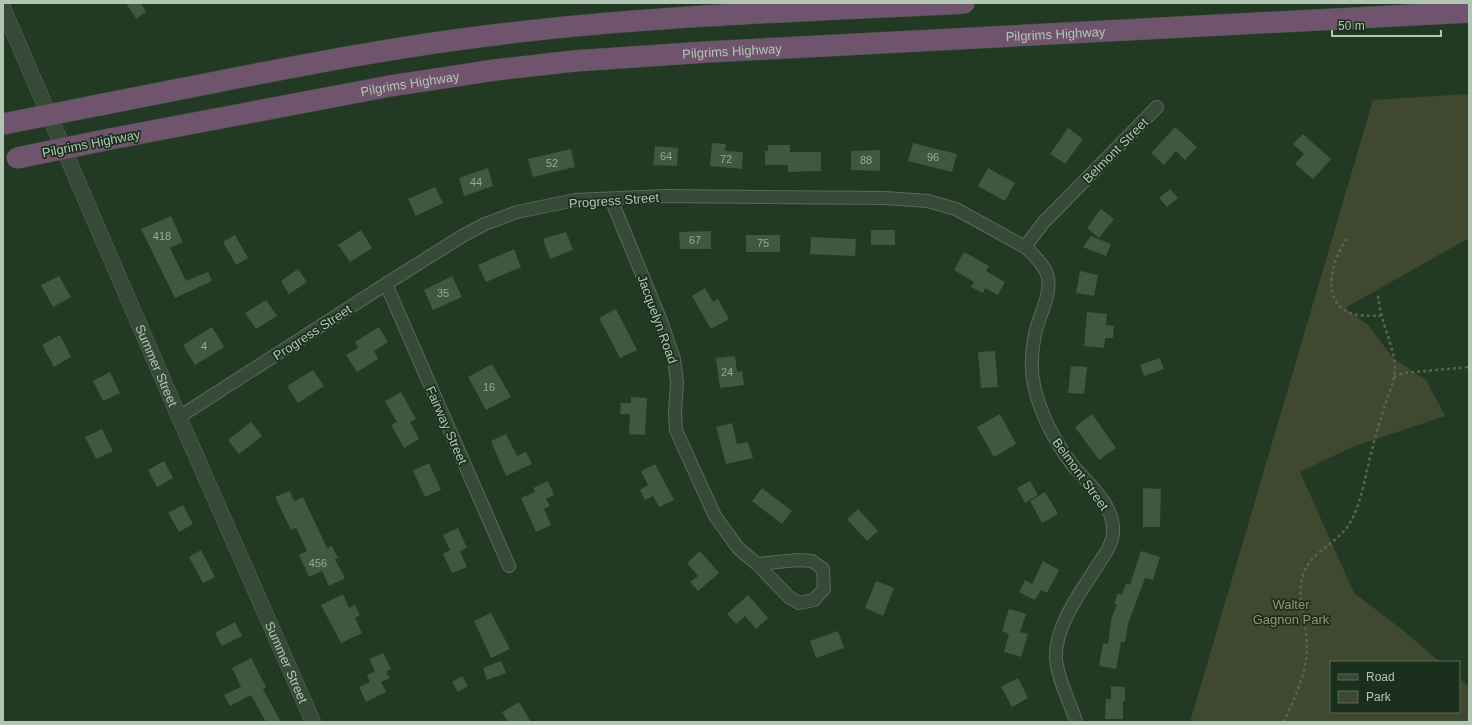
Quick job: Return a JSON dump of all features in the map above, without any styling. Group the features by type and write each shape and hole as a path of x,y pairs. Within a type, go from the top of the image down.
{"highway":[{"path":"3,124 352,56 438,42 642,20 964,3"},
{"name":"Pilgrims Highway","path":"10,159 390,86 495,70 574,61 706,52 1469,12"}],"street":[{"name":"Summer Street","path":"3,8 179,417 313,722"},
{"name":"Belmont Street","path":"1076,722 1058,669 1056,658 1057,647 1072,607 1111,544 1113,528 1112,518 1107,508 1055,440 1041,410 1034,384 1032,358 1035,333 1048,292 1048,277 1033,254 1025,247 1043,222 1157,107"},
{"name":"Progress Street","path":"179,417 386,284 485,224 517,212 575,200 664,196 885,198 928,201 956,209 1025,247"},
{"name":"Jacquelyn Road","path":"611,199 661,321 674,359 677,382 675,413 676,430 715,516 739,549 757,564 789,597 799,603 814,600 824,588 823,569 812,561 798,560 757,564"},
{"name":"Fairway Street","path":"386,284 509,566"}],"path":[{"path":"1347,239 1334,261 1331,285 1335,299 1340,307 1348,312 1358,315 1381,316"},
{"path":"1284,722 1300,682 1306,658 1307,646 1300,606 1300,592 1303,574 1308,565 1317,555 1347,529 1352,520 1362,490 1373,446 1393,384 1395,367 1381,316 1378,296"},
{"path":"1393,378 1403,373 1469,367"},
{"path":"1468,722 1469,715"}],"green space":[{"name":"Walter Gagnon Park","path":"1469,94 1469,238 1345,308 1369,326 1393,358 1426,380 1445,416 1352,447 1300,472 1354,593 1404,631 1439,661 1330,661 1330,713 1460,713 1460,679 1469,686 1469,722 1190,722 1373,100"}],"building":[{"path":"126,3 141,3 146,12 136,19"},
{"path":"1175,127 1197,147 1185,160 1176,151 1164,165 1151,153"},
{"path":"1068,128 1083,139 1065,164 1050,154"},
{"path":"1303,134 1331,159 1313,179 1295,164 1304,154 1293,144"},
{"path":"712,143 726,144 725,151 743,152 742,169 710,166"},
{"path":"913,143 957,154 952,172 908,161"},
{"path":"768,145 790,145 790,152 821,152 821,171 788,172 788,165 765,165 765,151 768,151"},
{"path":"655,146 678,148 677,166 653,165"},
{"path":"571,149 575,167 533,177 528,159"},
{"path":"880,150 880,171 851,170 851,151"},
{"path":"488,168 493,186 464,196 459,178"},
{"path":"988,168 1015,183 1005,201 978,186"},
{"path":"435,187 443,203 416,216 408,199"},
{"path":"1170,189 1178,198 1167,207 1159,198"},
{"path":"1101,209 1114,219 1099,238 1087,228"},
{"path":"171,216 183,242 170,248 186,281 208,272 212,281 175,298 141,229"},
{"path":"361,230 372,248 350,262 338,245"},
{"path":"871,230 895,230 895,245 871,245"},
{"path":"711,231 711,249 680,249 679,232"},
{"path":"566,232 573,250 550,259 543,239"},
{"path":"235,235 248,258 236,265 223,242"},
{"path":"746,235 780,235 780,252 746,252"},
{"path":"1091,236 1111,244 1106,256 1083,247"},
{"path":"811,237 856,239 855,256 810,254"},
{"path":"514,249 521,267 486,282 478,265"},
{"path":"964,252 989,266 986,271 1005,282 998,295 985,288 983,293 971,287 974,282 954,270"},
{"path":"298,269 307,282 289,294 281,281"},
{"path":"1080,271 1098,275 1094,296 1076,293"},
{"path":"59,276 71,297 53,307 41,285"},
{"path":"452,276 462,297 433,310 424,290"},
{"path":"705,288 713,302 718,299 729,319 711,329 692,296"},
{"path":"266,300 277,316 256,329 245,313"},
{"path":"616,309 637,350 620,358 599,318"},
{"path":"1087,312 1107,314 1106,325 1114,326 1113,338 1105,338 1104,348 1084,346"},
{"path":"212,327 224,347 195,365 183,345"},
{"path":"379,327 388,342 374,351 378,359 357,372 346,355 358,348 355,342"},
{"path":"60,335 71,357 54,367 42,345"},
{"path":"995,351 998,387 981,388 978,352"},
{"path":"735,356 737,372 742,371 744,385 720,388 716,358"},
{"path":"1160,358 1164,369 1144,376 1140,365"},
{"path":"492,364 511,397 486,410 468,377"},
{"path":"1071,366 1087,367 1084,394 1068,393"},
{"path":"313,370 324,386 298,403 287,386"},
{"path":"110,372 120,393 103,401 93,381"},
{"path":"401,392 416,419 410,422 419,439 404,448 391,425 397,422 385,401"},
{"path":"631,397 647,398 645,435 629,434 630,414 620,414 621,403 631,403"},
{"path":"1000,414 1016,444 994,457 977,427"},
{"path":"1092,414 1116,448 1099,460 1075,427"},
{"path":"251,422 262,436 239,454 228,440"},
{"path":"732,423 737,444 748,442 753,458 726,464 716,427"},
{"path":"102,429 113,451 96,459 85,437"},
{"path":"506,434 517,456 526,452 532,464 506,476 491,441"},
{"path":"164,461 173,478 157,487 148,470"},
{"path":"429,463 441,490 425,497 413,471"},
{"path":"655,464 674,500 659,507 653,496 645,500 640,490 648,485 641,471"},
{"path":"548,481 554,495 546,499 550,506 544,509 551,525 536,532 521,498 535,492 533,488"},
{"path":"1030,481 1038,495 1025,503 1017,488"},
{"path":"762,488 792,511 782,524 752,501"},
{"path":"1143,488 1161,489 1160,527 1143,527"},
{"path":"290,491 294,501 303,497 327,548 332,546 338,558 335,559 345,578 329,586 322,571 309,577 299,555 307,551 296,528 291,530 275,497"},
{"path":"1045,492 1058,514 1042,523 1030,501"},
{"path":"183,505 193,524 179,532 168,513"},
{"path":"858,509 878,531 867,541 847,519"},
{"path":"458,528 467,548 460,551 467,567 452,573 443,554 450,550 443,535"},
{"path":"201,550 215,577 203,583 189,557"},
{"path":"700,551 719,573 698,591 690,582 698,576 687,563"},
{"path":"1141,551 1160,557 1153,580 1145,578 1128,624 1125,642 1121,642 1116,669 1099,666 1103,643 1108,644 1112,616 1117,605 1114,604 1118,593 1122,595 1126,583 1130,585"},
{"path":"1043,561 1059,570 1047,593 1041,590 1035,600 1019,592 1025,580 1032,584"},
{"path":"876,581 894,588 883,616 865,608"},
{"path":"343,594 349,608 355,605 360,615 355,618 362,633 341,643 321,605"},
{"path":"748,595 768,618 756,629 745,616 736,624 727,614"},
{"path":"1009,609 1026,614 1020,632 1028,634 1021,657 1004,652 1009,634 1002,631"},
{"path":"491,613 510,649 491,658 474,621"},
{"path":"235,622 242,636 222,646 215,633"},
{"path":"838,631 844,648 816,658 810,641"},
{"path":"383,653 391,669 386,672 390,678 381,682 386,692 366,702 359,687 370,682 367,675 375,671 369,659"},
{"path":"251,658 266,687 263,689 281,722 266,722 251,695 230,706 224,695 241,687 232,668"},
{"path":"501,661 506,673 487,680 483,668"},
{"path":"462,676 468,686 458,692 452,682"},
{"path":"1018,678 1028,698 1012,707 1001,687"},
{"path":"1111,686 1125,687 1123,719 1105,719 1106,699 1111,699"},
{"path":"519,702 531,722 508,722 502,712"}]}
